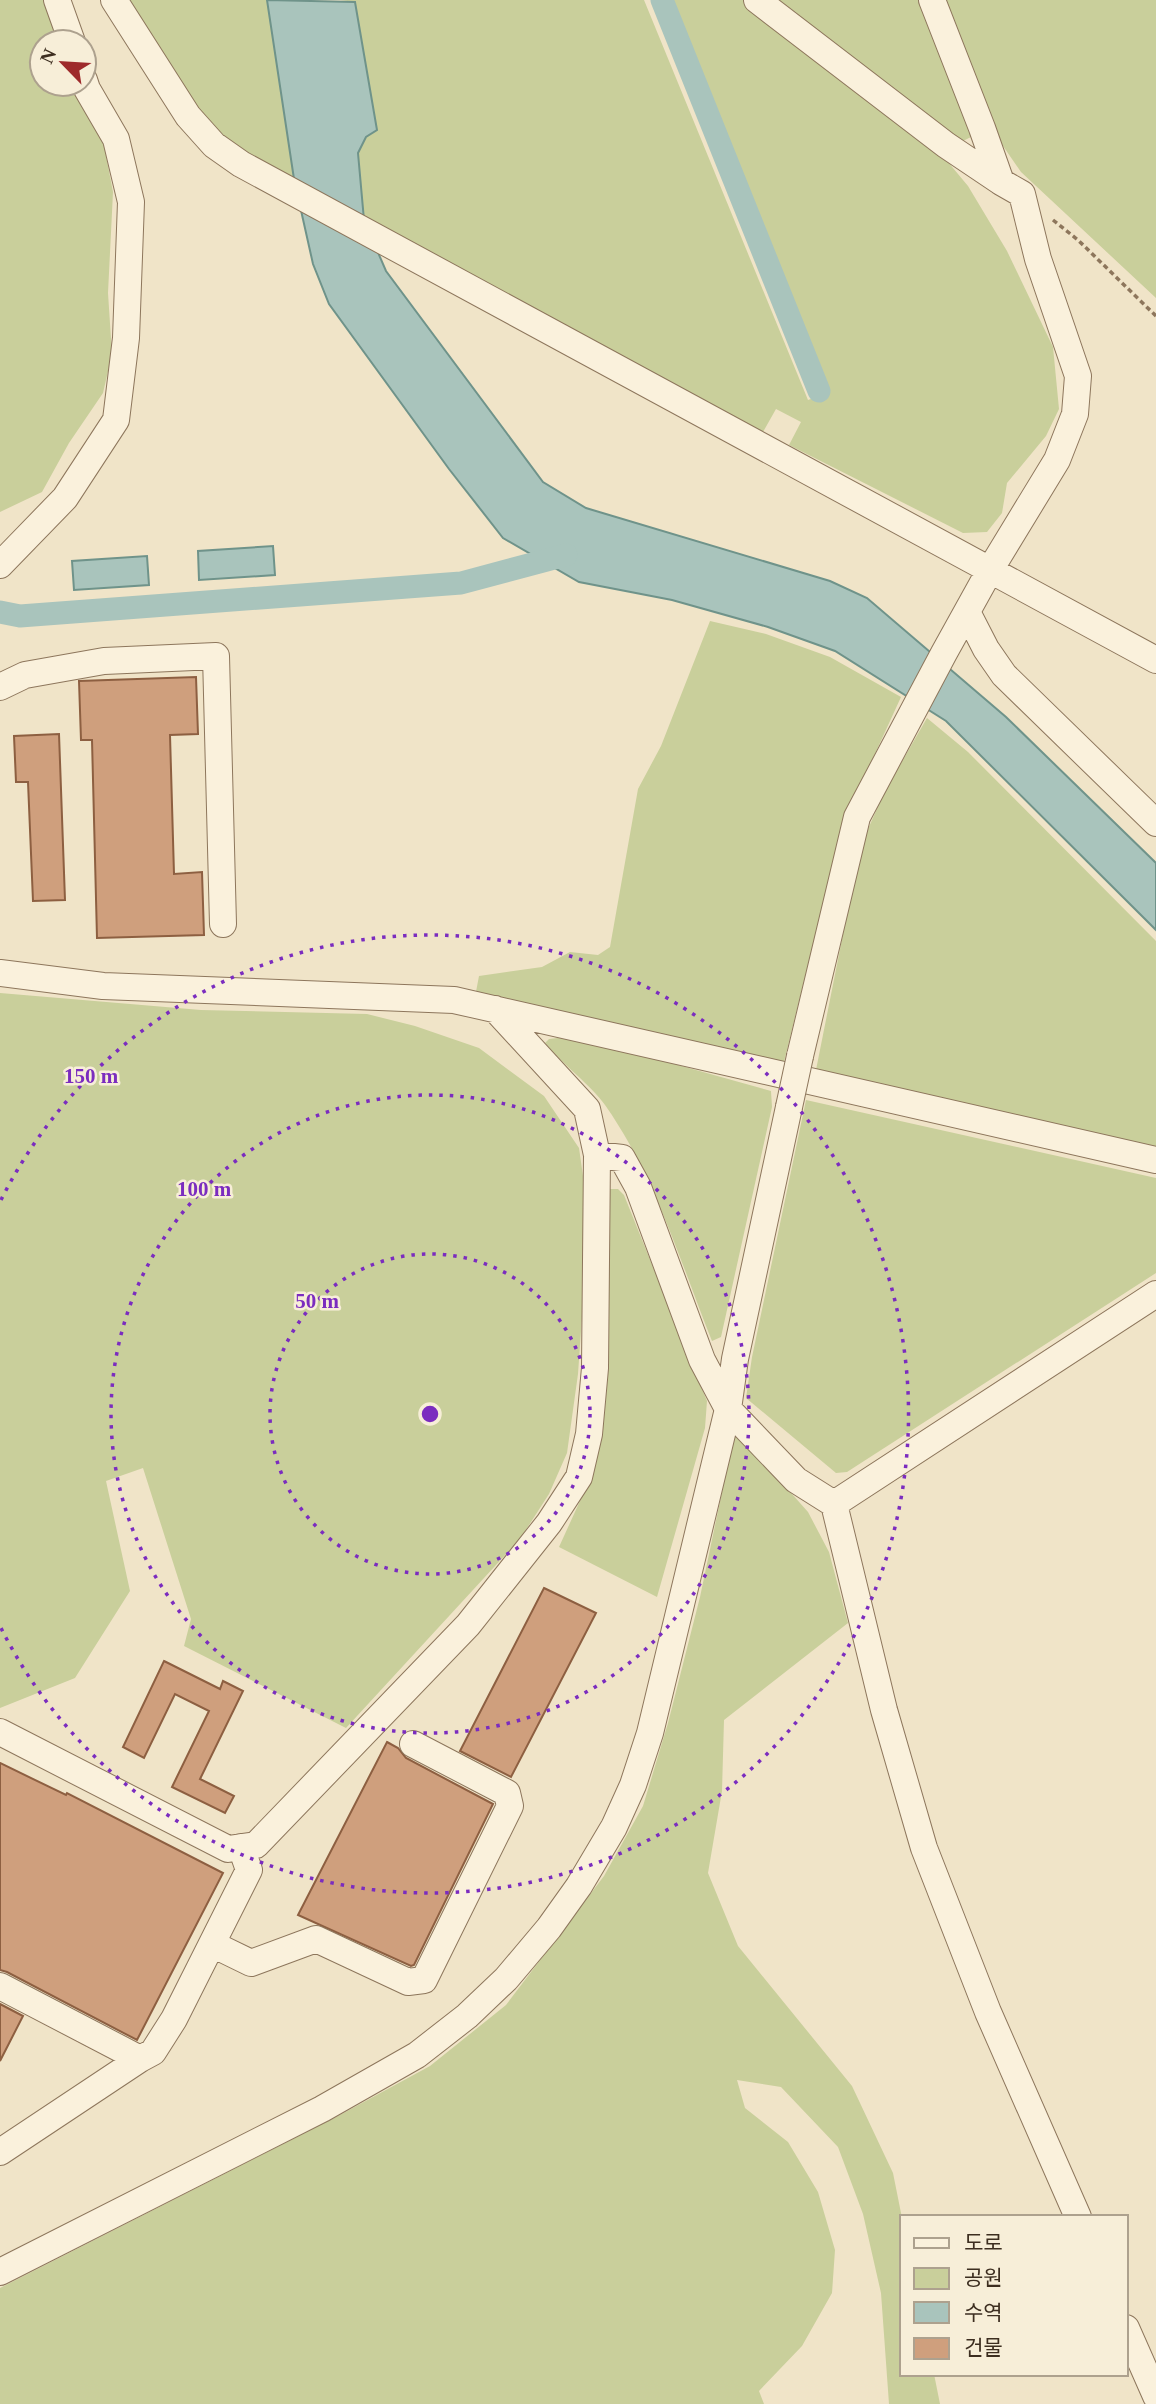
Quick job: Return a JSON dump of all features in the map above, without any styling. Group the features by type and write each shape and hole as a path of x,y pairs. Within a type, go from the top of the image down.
{"street":[{"path":"57,0 67,28"},
{"path":"114,0 188,116 214,145 240,164 1156,660"},
{"path":"0,2272 322,2109 417,2055 467,2016 506,1979 549,1928 579,1886 614,1827 633,1785 650,1733 727,1409 735,1359 800,1056 857,817 913,708 990,570 1057,460 1075,414 1078,376 1038,259 1021,194 946,145 757,0"},
{"path":"932,0 1001,183"},
{"path":"0,565 65,498 116,420 125,338 131,202 116,139 92,98"},
{"path":"967,612 1003,675 1156,823"},
{"path":"0,687 25,674 104,661 216,656 223,924"},
{"path":"0,973 103,986 454,1000 1156,1160"},
{"path":"0,1732 228,1849 256,1845 468,1625 549,1523 579,1477 589,1434 594,1368 597,1155 587,1109 495,1009"},
{"path":"597,1155 622,1158 638,1187 702,1360 727,1409 796,1480 835,1504 884,1710 924,1848 988,2011 1076,2215"},
{"path":"835,1504 1156,1294"},
{"path":"212,1944 251,1963 316,1939 408,1982 424,1980 510,1806 507,1793 413,1744"},
{"path":"0,2152 153,2052 167,2030 249,1870 241,1847"},
{"path":"0,1986 140,2059"},
{"path":"1128,2333 1156,2396"}],"path":[{"path":"1050,217 1078,240 1156,316"}],"green space":[{"path":"0,0 44,0 57,28 28,28 28,98 82,98 104,145 113,192 108,293 112,354 103,393 69,443 42,492 0,512"},
{"path":"126,0 267,0 294,179 241,152 213,131"},
{"path":"340,0 644,0 808,400 830,392 673,0 746,0 943,156 968,186 1007,251 1053,347 1059,409 1046,436 1007,483 1002,513 987,532 963,533 789,445 801,422 776,409 763,432 364,219 358,153 366,137 377,130 355,2"},
{"path":"774,0 924,0 973,127 971,137 963,141 949,135"},
{"path":"941,0 1156,0 1156,298 1021,172 1001,143"},
{"path":"710,621 766,634 830,657 901,697 842,826 783,1066 475,997 479,976 542,967 570,952 598,955 610,947 638,789 661,746"},
{"path":"927,718 968,752 1156,941 1156,1152 816,1070 852,889 868,829 885,791"},
{"path":"0,993 201,1010 367,1014 415,1026 479,1048 544,1096 579,1148 584,1183 584,1288 578,1374 567,1453 549,1494 520,1539 346,1728 184,1646 191,1619 143,1468 106,1481 130,1591 75,1678 0,1708"},
{"path":"574,1036 771,1091 772,1107 721,1337 712,1341 665,1220 623,1132 599,1097 545,1043 549,1039"},
{"path":"806,1100 1156,1178 1156,1273 847,1472 836,1473 746,1398 752,1357"},
{"path":"610,1189 618,1189 624,1195 707,1401 705,1428 657,1597 559,1547 590,1479 606,1207"},
{"path":"735,1430 808,1512 829,1552 848,1623 724,1720 722,1791 708,1873 738,1946 852,2086 893,2173 901,2215 900,2376 934,2376 940,2404 889,2404 881,2293 863,2214 838,2147 781,2087 737,2080 745,2108 788,2142 818,2192 835,2250 832,2293 802,2346 759,2391 764,2404 0,2404 0,2288 338,2116 430,2066 506,2005 604,1876 643,1806 668,1723 700,1597"}],"water":[{"path":"267,0 355,2 377,130 366,137 358,153 364,220 386,271 543,482 586,508 830,581 867,598 1006,717 1156,863 1156,930 946,721 835,651 768,627 672,600 579,582 503,538 449,469 329,304 313,264 294,179"},
{"path":"273,546 275,575 199,580 198,551"},
{"path":"147,556 149,585 74,590 72,561"}],"building":[{"path":"196,677 198,734 170,735 174,874 202,872 204,935 97,938 92,740 81,740 79,681"},
{"path":"59,734 65,900 33,901 28,782 16,782 14,736"},
{"path":"544,1588 596,1613 511,1777 460,1751"},
{"path":"164,1661 220,1689 223,1681 243,1691 200,1779 234,1796 225,1813 172,1787 209,1711 175,1694 144,1758 123,1747"},
{"path":"387,1742 398,1748 406,1758 493,1804 414,1965 411,1966 298,1915"},
{"path":"0,1763 66,1795 67,1793 223,1873 137,2040 0,1970"},
{"path":"0,2004 23,2016 0,2061"}],"waterway":[{"path":"662,0 819,391"},
{"path":"0,612 20,616 461,583 566,555"}]}
